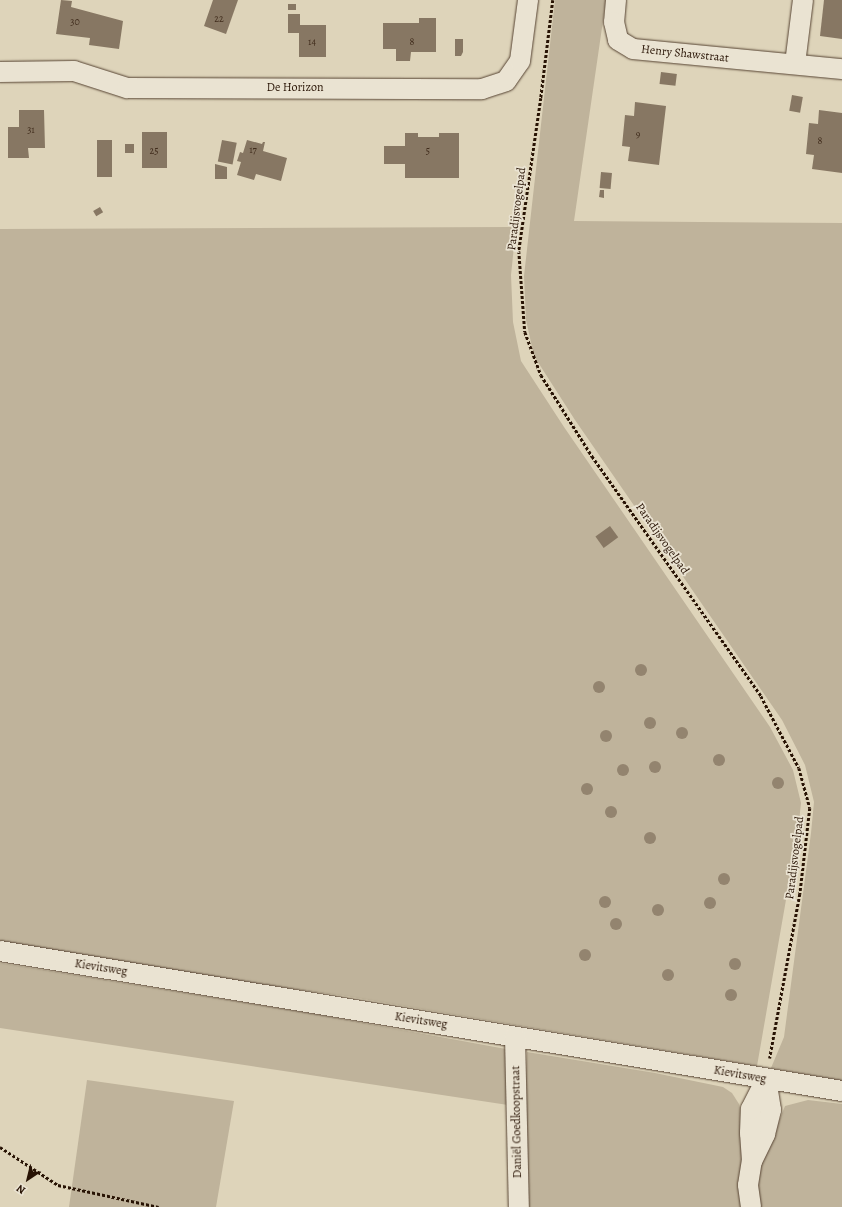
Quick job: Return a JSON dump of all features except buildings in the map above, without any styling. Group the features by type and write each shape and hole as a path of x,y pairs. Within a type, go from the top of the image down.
{"street":[{"name":"De Horizon","path":"0,72 74,71 127,88 482,88 506,81 520,61 528,0"},
{"name":"Henry Shawstraat","path":"616,0 614,22 618,40 632,49 842,69"},
{"path":"795,64 803,0"},
{"name":"Kievitsweg","path":"0,952 766,1080 842,1091"},
{"name":"Daniël Goedkoopstraat","path":"515,1037 519,1207"},
{"path":"751,1207 748,1185 752,1161 750,1133 751,1109 766,1080"}],"path":[{"name":"Paradijsvogelpad","path":"552,0 541,98 519,251 525,332 541,375 592,456 761,696 799,768 810,808 800,894 766,1080"},
{"path":"0,1147 58,1185 159,1207"}],"shaded area":[{"path":"555,0 606,0 574,221 842,223 842,1081 771,1068 784,1037 811,833 814,802 805,765 782,720 575,420 534,356 526,320 524,276"},
{"path":"516,227 511,275 513,322 521,361 564,427 770,727 793,770 801,803 798,831 757,1066 345,996 186,974 0,943 0,229"},
{"path":"0,963 320,1015 506,1049 508,1105 0,1028"},
{"path":"527,1052 655,1073 723,1087 732,1093 739,1104 742,1115 743,1207 528,1207 525,1108"},
{"path":"87,1080 234,1101 216,1207 69,1207"},
{"path":"808,1100 842,1104 842,1207 760,1207 758,1182 762,1163 785,1106"}]}
